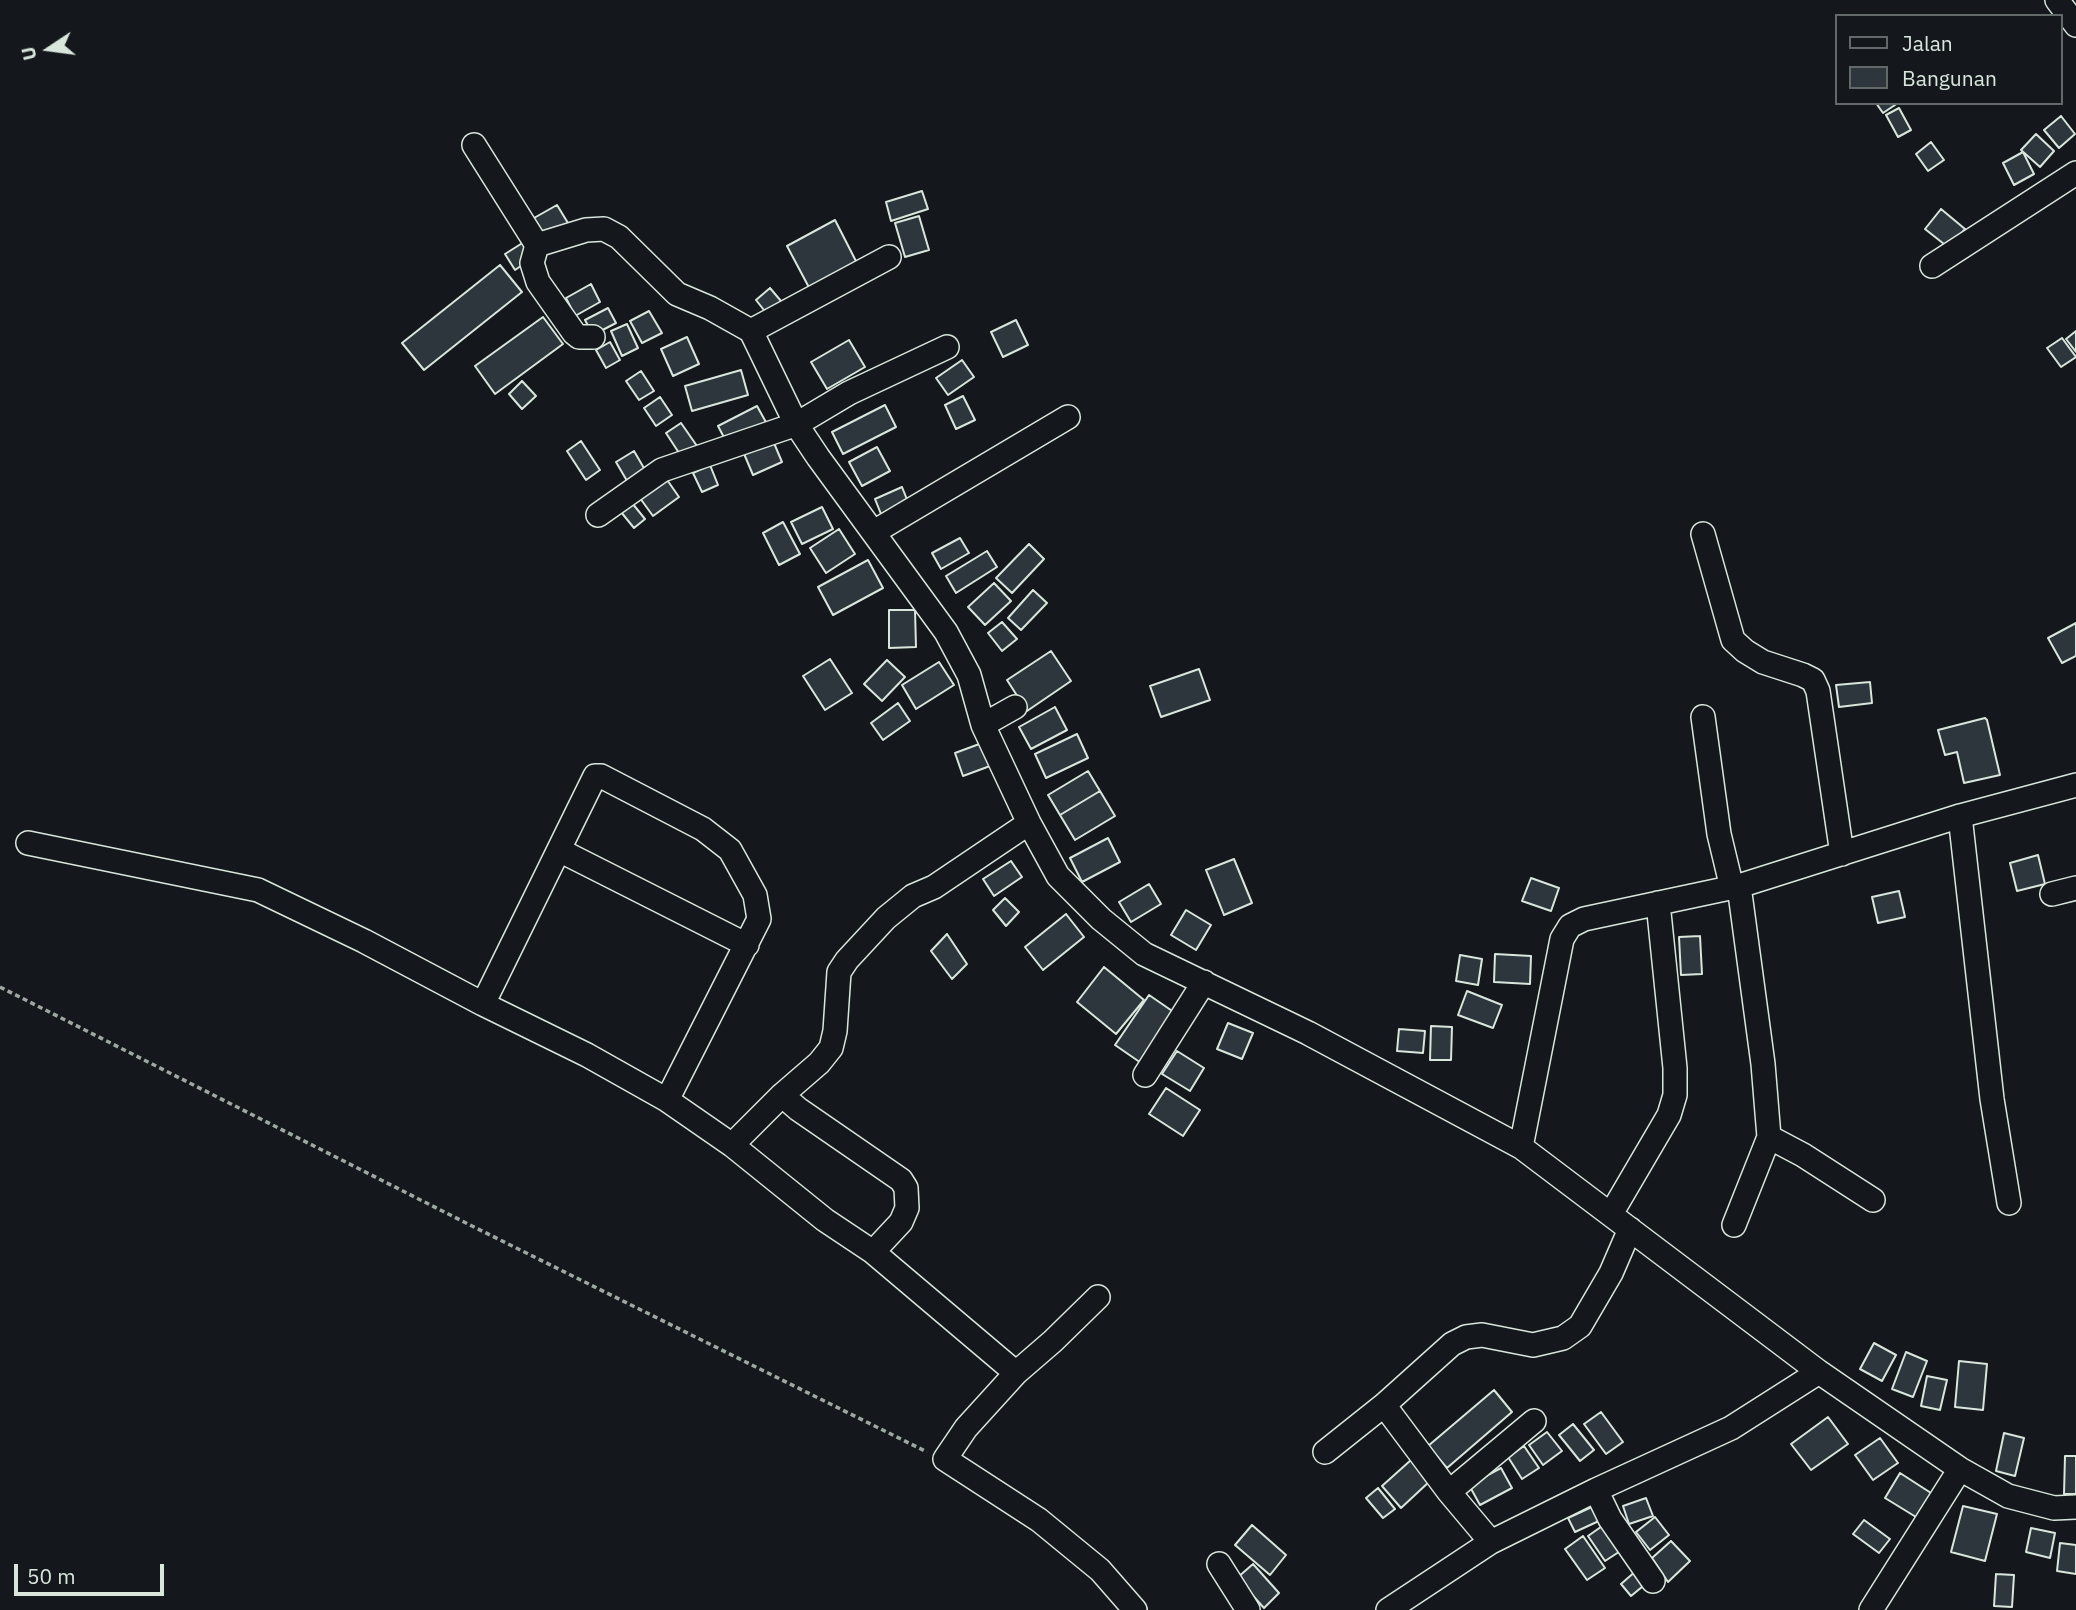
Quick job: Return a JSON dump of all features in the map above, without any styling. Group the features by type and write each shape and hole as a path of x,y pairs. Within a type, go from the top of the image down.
{"street":[{"path":"2057,0 2076,25"},
{"path":"474,145 537,245 532,263 538,282 574,333 579,337 593,337"},
{"path":"1932,266 2076,173"},
{"path":"537,245 586,229 604,229 619,237 677,294 710,308 751,331 796,424 946,632 969,675 983,725 1029,823 1058,876 1101,919 1144,954 1308,1033 1521,1147 1819,1372 1960,1469 2008,1496 2054,1508 2076,1507"},
{"path":"751,331 888,257"},
{"path":"598,515 662,470 796,424 849,393 947,347"},
{"path":"874,532 1068,417"},
{"path":"1703,534 1733,640 1763,662 1813,680 1818,691 1842,855"},
{"path":"983,725 1015,707"},
{"path":"1703,717 1719,834 1736,887 1763,1064 1769,1137 1734,1225"},
{"path":"483,1004 595,776 601,776 703,828 730,850 755,895 759,919 667,1100"},
{"path":"1521,1147 1562,939 1570,926 1584,919 1736,887 1960,816 2076,785"},
{"path":"1960,816 1992,1099 2009,1203"},
{"path":"732,1144 819,1063 831,1048 835,1031 839,972 847,960 886,918 913,896 934,887 1029,823"},
{"path":"28,843 258,890 587,1055 667,1100 732,1144 825,1220 873,1252 1016,1373"},
{"path":"559,850 747,945"},
{"path":"2052,894 2076,888"},
{"path":"1611,1214 1668,1115 1675,1095 1675,1068 1658,903"},
{"path":"1145,1075 1204,982"},
{"path":"782,1095 901,1180 906,1188 907,1208 901,1222 873,1252"},
{"path":"1769,1137 1803,1155 1873,1200"},
{"path":"1325,1452 1384,1405 1452,1343 1466,1337 1482,1335 1533,1345 1563,1338 1580,1326 1611,1273 1630,1229"},
{"path":"1098,1297 1016,1373 966,1428 945,1459 1039,1520 1100,1570 1135,1610"},
{"path":"1388,1610 1491,1542 1731,1428 1819,1372"},
{"path":"1384,1405 1449,1492 1491,1542"},
{"path":"1449,1492 1534,1421"},
{"path":"1871,1610 1960,1469"},
{"path":"1596,1490 1610,1519 1653,1581"},
{"path":"1219,1564 1248,1610"}],"path":[{"path":"0,987 901,1441 945,1459"}],"building":[{"path":"1877,105 1895,105 1883,113"},
{"path":"1899,108 1911,130 1898,137 1886,115"},
{"path":"2061,116 2075,134 2059,148 2044,130"},
{"path":"2036,134 2054,151 2040,167 2021,150"},
{"path":"1931,142 1944,160 1928,171 1916,154"},
{"path":"2023,152 2034,174 2014,185 2003,163"},
{"path":"922,191 928,209 891,221 886,202"},
{"path":"557,205 568,223 545,237 534,218"},
{"path":"1941,209 1965,229 1949,248 1925,229"},
{"path":"919,216 929,250 905,257 895,223"},
{"path":"835,220 860,269 813,295 787,246"},
{"path":"524,242 533,258 515,270 505,254"},
{"path":"500,265 522,292 424,370 402,343"},
{"path":"591,284 600,302 575,316 566,298"},
{"path":"770,288 786,307 771,319 756,300"},
{"path":"608,308 616,323 593,335 585,320"},
{"path":"649,311 662,333 642,343 630,321"},
{"path":"543,317 563,344 495,394 475,366"},
{"path":"1016,320 1028,345 1003,357 991,332"},
{"path":"627,324 638,348 622,356 611,331"},
{"path":"2076,331 2076,352 2066,339"},
{"path":"687,337 699,364 673,376 661,349"},
{"path":"2062,338 2076,357 2061,367 2047,348"},
{"path":"849,340 865,367 827,389 811,362"},
{"path":"610,342 620,360 606,368 596,350"},
{"path":"962,360 974,377 948,395 936,378"},
{"path":"741,370 748,395 692,411 685,386"},
{"path":"641,371 654,391 639,400 626,381"},
{"path":"522,381 536,396 522,409 509,394"},
{"path":"963,396 975,420 956,429 945,405"},
{"path":"660,397 672,415 656,426 644,408"},
{"path":"885,405 896,427 843,454 832,432"},
{"path":"757,406 767,424 728,445 718,426"},
{"path":"681,423 697,446 681,456 666,433"},
{"path":"771,436 782,462 753,475 742,449"},
{"path":"581,441 600,470 586,480 567,451"},
{"path":"877,447 890,471 862,486 849,462"},
{"path":"634,451 648,475 630,486 616,462"},
{"path":"710,465 718,485 702,492 693,473"},
{"path":"663,474 679,497 653,516 637,494"},
{"path":"902,487 910,507 883,519 875,499"},
{"path":"632,503 645,519 634,528 621,512"},
{"path":"822,507 833,529 802,544 791,522"},
{"path":"783,522 800,554 779,565 763,533"},
{"path":"839,529 855,554 826,573 810,548"},
{"path":"960,538 969,553 941,569 932,553"},
{"path":"1029,544 1044,559 1012,593 996,578"},
{"path":"987,551 997,567 956,593 946,576"},
{"path":"868,560 883,588 833,615 818,587"},
{"path":"994,583 1011,601 985,625 968,607"},
{"path":"1033,590 1047,603 1021,630 1008,618"},
{"path":"889,610 915,610 916,647 889,648"},
{"path":"1002,622 1017,639 1002,651 988,633"},
{"path":"2076,623 2076,656 2062,663 2048,638"},
{"path":"1051,651 1071,681 1027,711 1007,680"},
{"path":"830,659 852,693 825,710 803,676"},
{"path":"887,660 905,677 882,701 864,684"},
{"path":"939,662 954,685 916,709 902,685"},
{"path":"1199,669 1210,700 1161,717 1150,686"},
{"path":"1870,682 1872,703 1839,707 1836,685"},
{"path":"898,703 910,721 883,740 871,723"},
{"path":"1055,707 1067,730 1031,749 1019,727"},
{"path":"1985,718 2000,775 1964,783 1957,752 1945,755 1938,730"},
{"path":"1077,734 1088,758 1046,778 1035,754"},
{"path":"982,743 990,766 963,776 955,753"},
{"path":"1088,771 1100,791 1060,815 1048,795"},
{"path":"1100,791 1115,816 1075,840 1060,815"},
{"path":"1108,838 1120,862 1082,882 1070,858"},
{"path":"2038,855 2045,884 2017,891 2010,863"},
{"path":"1234,859 1252,903 1224,915 1206,870"},
{"path":"1011,861 1022,877 994,896 983,879"},
{"path":"1531,878 1559,888 1551,911 1522,901"},
{"path":"1149,884 1161,904 1131,922 1119,902"},
{"path":"1899,891 1905,917 1878,923 1872,897"},
{"path":"1005,898 1019,912 1006,926 993,910"},
{"path":"1186,910 1211,925 1196,950 1171,935"},
{"path":"1066,914 1084,937 1043,970 1025,947"},
{"path":"947,934 967,964 952,979 931,951"},
{"path":"1700,936 1702,974 1681,975 1679,937"},
{"path":"1495,954 1531,956 1530,984 1494,982"},
{"path":"1460,955 1482,959 1478,985 1456,981"},
{"path":"1104,967 1144,1000 1116,1034 1077,1002"},
{"path":"1467,991 1502,1005 1493,1028 1458,1015"},
{"path":"1149,995 1178,1015 1144,1065 1115,1045"},
{"path":"1228,1023 1253,1033 1242,1059 1217,1049"},
{"path":"1431,1026 1452,1027 1451,1060 1430,1060"},
{"path":"1399,1029 1425,1031 1423,1053 1397,1051"},
{"path":"1177,1051 1204,1068 1190,1091 1162,1074"},
{"path":"1166,1088 1200,1110 1183,1136 1149,1114"},
{"path":"1874,1343 1896,1355 1882,1381 1860,1369"},
{"path":"1906,1352 1927,1361 1913,1397 1892,1389"},
{"path":"1959,1361 1987,1364 1983,1410 1955,1407"},
{"path":"1927,1376 1947,1380 1940,1410 1921,1406"},
{"path":"1494,1390 1512,1412 1447,1468 1428,1446"},
{"path":"1601,1412 1623,1442 1606,1454 1584,1424"},
{"path":"1828,1417 1848,1444 1811,1470 1791,1444"},
{"path":"1573,1424 1594,1450 1580,1461 1559,1435"},
{"path":"1547,1432 1562,1451 1543,1465 1529,1445"},
{"path":"2004,1433 2024,1438 2015,1476 1996,1471"},
{"path":"1880,1438 1898,1463 1873,1480 1855,1455"},
{"path":"1524,1446 1539,1468 1522,1479 1508,1457"},
{"path":"2065,1456 2076,1456 2076,1494 2064,1494"},
{"path":"1411,1460 1430,1481 1401,1508 1382,1486"},
{"path":"1501,1468 1512,1488 1480,1505 1469,1485"},
{"path":"1900,1473 1931,1493 1916,1517 1885,1498"},
{"path":"1378,1488 1395,1509 1383,1518 1366,1498"},
{"path":"1646,1498 1653,1516 1629,1524 1623,1506"},
{"path":"1594,1506 1601,1520 1575,1532 1568,1518"},
{"path":"1963,1506 1997,1514 1985,1561 1951,1552"},
{"path":"1655,1517 1669,1535 1650,1550 1636,1532"},
{"path":"1864,1520 1890,1539 1879,1553 1853,1534"},
{"path":"1608,1522 1625,1548 1605,1561 1588,1536"},
{"path":"1252,1525 1286,1555 1270,1575 1235,1545"},
{"path":"2031,1528 2055,1533 2050,1558 2026,1552"},
{"path":"1583,1536 1605,1568 1587,1580 1565,1549"},
{"path":"1671,1541 1690,1561 1668,1582 1652,1558"},
{"path":"2060,1543 2076,1545 2076,1574 2057,1571"},
{"path":"1253,1564 1279,1593 1264,1608 1237,1578"},
{"path":"1637,1570 1648,1582 1631,1596 1621,1584"},
{"path":"1996,1574 2014,1575 2012,1607 1994,1606"}]}
